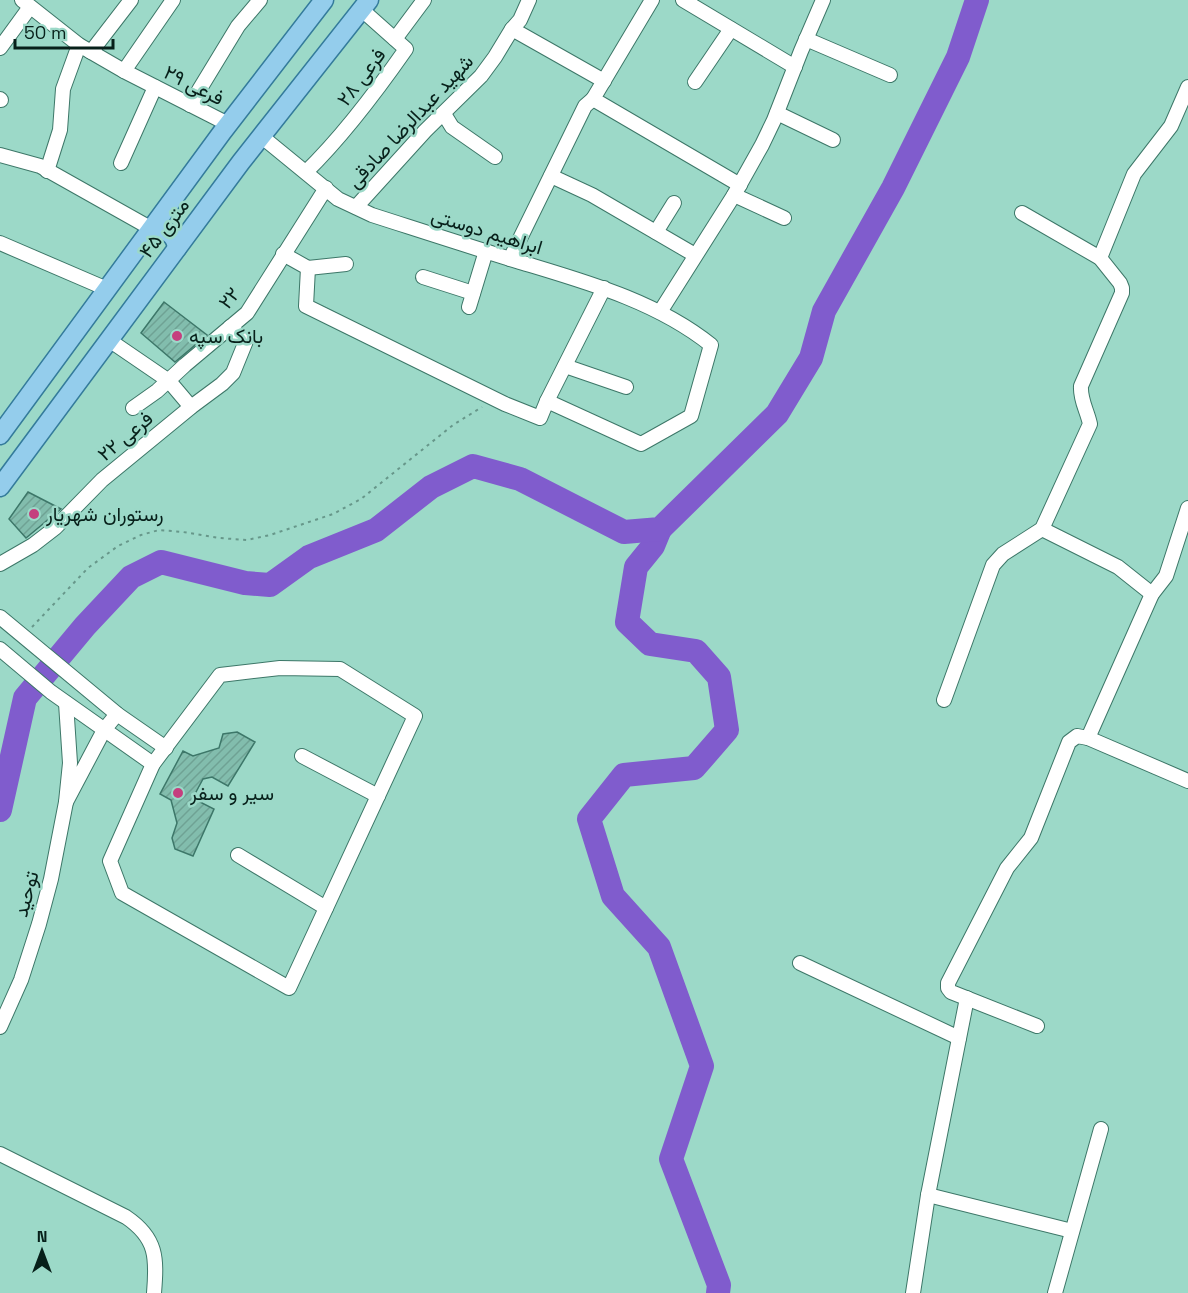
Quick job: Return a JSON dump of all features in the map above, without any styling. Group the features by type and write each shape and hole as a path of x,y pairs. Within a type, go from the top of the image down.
{"main road":[{"name":"۴۵ متری","path":"0,435 228,124 324,0"},
{"name":"۴۵ متری","path":"0,487 261,136 365,5"},
{"path":"176,194 179,206 186,212 203,213"},
{"path":"152,229 170,233 176,240 177,248"}],"street":[{"path":"48,171 60,130 63,89 85,48 131,0"},
{"path":"124,71 173,0"},
{"path":"190,105 238,26 260,0"},
{"path":"396,39 424,0"},
{"name":"شهید عبدالرضا صادقی","path":"356,207 425,131 481,76 512,28 520,20 530,0"},
{"path":"510,259 585,106 594,99 652,0"},
{"path":"683,0 795,67"},
{"path":"660,312 737,190 762,145 823,0"},
{"path":"0,48 24,2"},
{"name":"فرعی ۲۹","path":"24,2 85,48 124,71 228,124"},
{"name":"فرعی ۲۸","path":"306,172 326,153 350,124 406,49 365,5"},
{"path":"512,28 604,81"},
{"path":"695,82 731,28"},
{"path":"806,39 890,75"},
{"path":"122,164 155,87"},
{"path":"1100,258 1134,174 1171,126 1188,87"},
{"path":"594,99 784,218"},
{"path":"777,113 833,140"},
{"path":"444,114 452,126 495,157"},
{"name":"ابراهیم دوستی","path":"261,136 338,199 372,215 604,288 660,312 711,345 691,416 641,444 547,401"},
{"path":"0,155 40,166 152,229"},
{"path":"551,176 592,195 695,255"},
{"name":"۲۲","path":"133,408 169,381 247,313 326,188"},
{"path":"656,232 674,203"},
{"path":"944,700 993,565 1003,554 1042,529 1090,424 1088,412 1080,396 1081,386 1122,293 1119,283 1100,258 1022,213"},
{"path":"0,243 107,289"},
{"path":"469,307 486,251"},
{"path":"283,254 309,268 346,264"},
{"path":"309,268 306,306 493,398 540,418 604,288"},
{"path":"423,277 473,293"},
{"name":"فرعی ۲۲","path":"0,564 33,545 55,528 102,480 233,373 246,341 230,327"},
{"path":"109,340 169,381 190,407"},
{"path":"565,366 626,387"},
{"path":"1088,738 1152,594 1166,576 1188,508"},
{"path":"1042,529 1118,567 1152,594"},
{"path":"0,617 117,714 166,748"},
{"path":"0,668 3,652 51,692 153,764"},
{"path":"280,668 340,669 415,716 289,988 122,892 111,861 153,764 220,675 280,668"},
{"path":"66,703 70,763 66,802"},
{"path":"66,802 104,730 117,714"},
{"path":"1037,1026 951,992 948,984 1007,868 1031,838 1069,742 1077,736 1088,738 1188,781"},
{"path":"302,756 378,796"},
{"name":"توحید","path":"0,1027 21,981 39,924 51,879 66,802"},
{"path":"238,855 326,908"},
{"path":"800,963 959,1038"},
{"path":"913,1293 928,1195 967,998"},
{"path":"1055,1293 1101,1129"},
{"path":"0,1154 140,1226 155,1255 153,1293"},
{"path":"928,1195 1072,1231"}],"path":[{"path":"24,636 88,568 118,546 141,535 159,530 247,540 282,532 333,514 360,499 453,425 478,411 493,398"}],"building":[{"name":"بانک سپه","path":"164,302 207,335 175,362 141,333"},
{"name":"رستوران شهریار","path":"28,492 61,509 26,538 9,519"},
{"name":"سیر و سفر","path":"237,732 255,742 228,786 212,777 203,779 196,792 198,801 214,809 193,856 175,849 172,838 177,823 171,800 160,794 183,751 193,756 219,748 223,734"}],"waterway":[{"path":"0,810 25,698 85,626 131,577 161,562 245,583 270,585 309,557 376,530 431,487 473,466 520,479 624,532 660,529 777,414 811,358 824,311 893,188 958,57 977,0"},
{"path":"660,529 653,546 636,567 627,622 650,644 696,651 719,677 727,730 694,768 624,775 589,819 613,896 659,947 702,1066 671,1159 719,1285 718,1293"}],"place":[{"name":"بانک سپه","path":"177,336"},
{"name":"رستوران شهریار","path":"34,514"},
{"name":"سیر و سفر","path":"178,793"}]}
